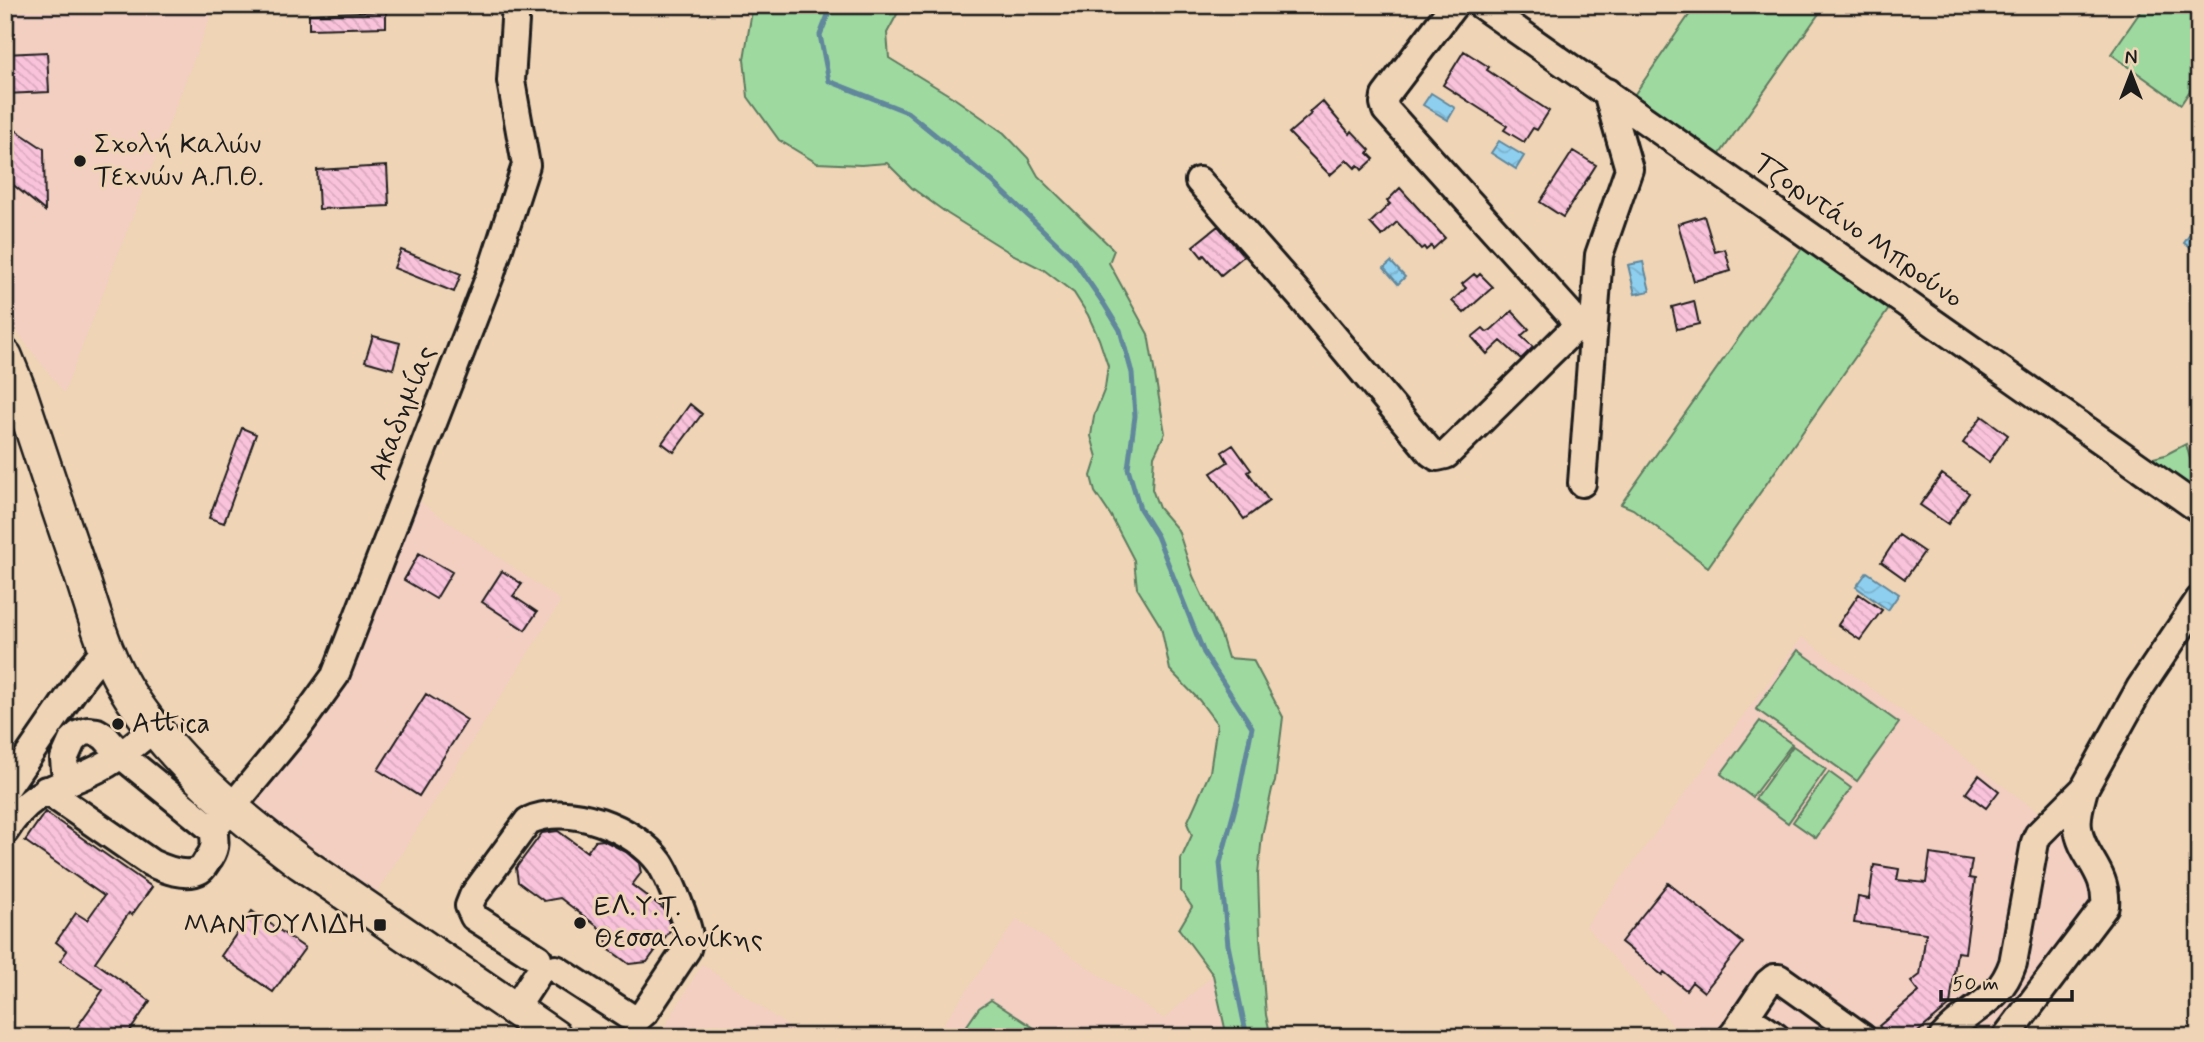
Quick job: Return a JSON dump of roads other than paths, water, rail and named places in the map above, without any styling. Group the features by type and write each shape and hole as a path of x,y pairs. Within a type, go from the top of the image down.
{"main road":[{"path":"5,356 20,393 106,649 130,695 154,728 202,782 223,819 301,863 555,1037"}],"street":[{"name":"Ακαδημίας","path":"223,819 299,726 335,676 491,273 526,165 511,81 516,5"},
{"path":"1199,181 1301,297 1431,453 1437,457 1446,455 1573,330 1574,326 1569,313 1385,110 1384,103 1389,89 1454,5"},
{"name":"Τζορντάνο Μπρούνο","path":"1481,5 2199,509"},
{"path":"1582,483 1599,255 1629,169 1607,92"},
{"path":"2006,1037 2105,906 2106,894 2102,880 2082,842 2078,828 2078,812 2084,789 2140,688 2199,600"},
{"path":"10,772 106,649"},
{"path":"5,831 25,805 57,785 105,766 154,728"},
{"path":"97,732 106,737 121,755 223,819 213,853 200,870 187,873 175,872 151,863 57,785 72,741 79,734 97,732"},
{"path":"1943,1037 1951,1027 1998,992 2008,976 2013,962 2035,842 2038,835 2084,789"},
{"path":"571,815 614,827 633,838 660,863 678,901 690,940 645,1012 637,1019 627,1015 544,968 474,917 469,906 473,896 528,821 571,815"},
{"path":"515,1009 544,968"},
{"path":"1734,1033 1768,983 1779,978 1862,1037"},
{"path":"1734,1033 1748,1022 1755,1023 1776,1037"}],"water":[{"path":"1431,93 1455,108 1448,120 1423,105"},
{"path":"1499,141 1524,156 1516,169 1491,153"},
{"path":"2199,221 2199,239 2192,249 2184,243"},
{"path":"1391,262 1405,277 1398,284 1384,268"},
{"path":"1643,262 1650,291 1635,294 1628,265"},
{"path":"1867,572 1899,594 1888,610 1856,587"}],"waterway":[{"path":"832,5 820,35 829,81 907,112 992,181 1073,259 1120,330 1132,373 1135,416 1128,468 1140,509 1157,536 1204,653 1252,727 1238,797 1220,863 1228,945 1247,1037"}],"place":[{"name":"Σχολή Καλών Τεχνών Α.Π.Θ.","path":"80,161"},
{"name":"Attica","path":"118,724"},
{"name":"ΕΛ.Υ.Τ. Θεσσαλονίκης","path":"580,923"},
{"name":"ΜΑΝΤΟΥΛΙΔΗ","path":"380,925"}]}
